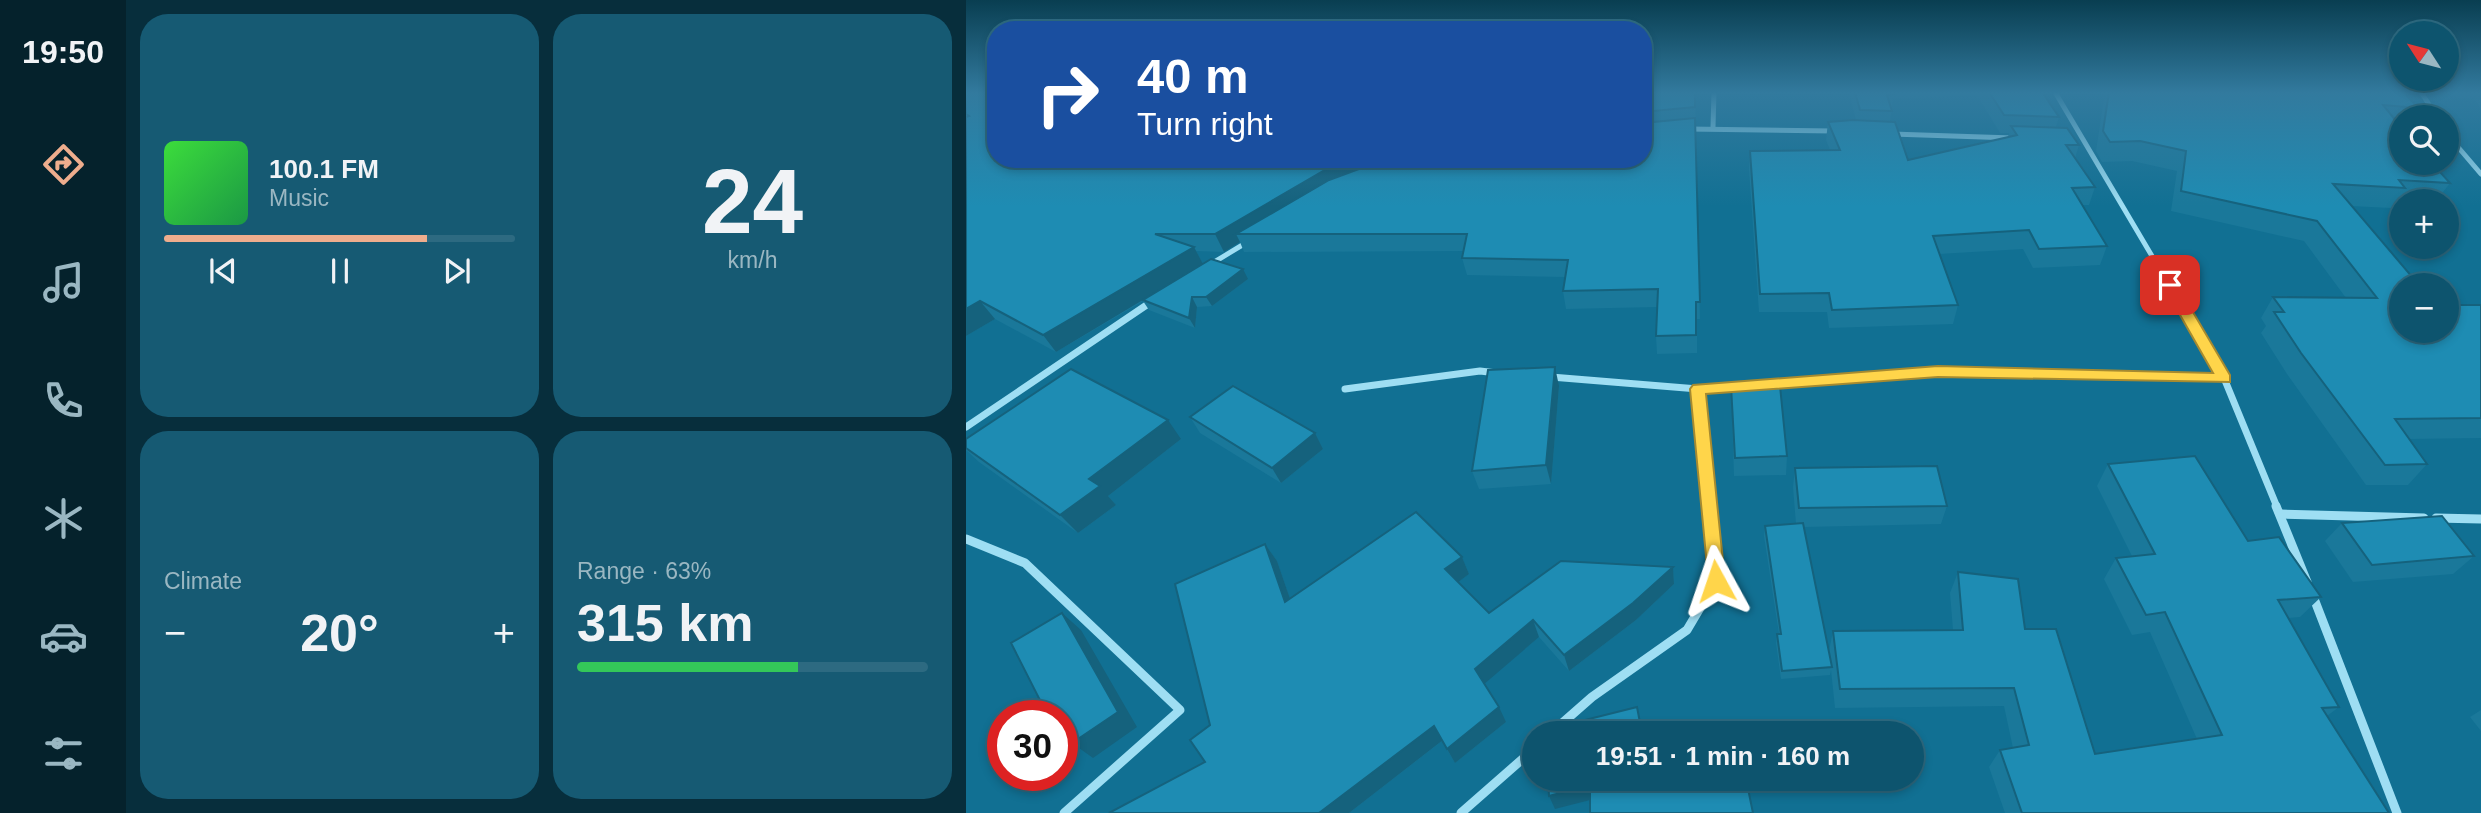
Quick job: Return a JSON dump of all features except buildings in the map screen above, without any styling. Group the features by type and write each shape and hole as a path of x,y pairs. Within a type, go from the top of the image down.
{"street":[{"path":"1678,131 1687,130"},
{"path":"1785,130 1836,132"},
{"path":"2077,130 2224,379 2281,514 2398,813"},
{"path":"1878,133 2015,138"},
{"path":"2070,140 2084,141"},
{"path":"2459,148 2481,174"},
{"path":"1202,270 1256,237"},
{"path":"966,427 1160,296"},
{"path":"1345,389 1480,371 1508,374"},
{"path":"1535,376 1698,389 1938,372 2224,379"},
{"path":"1565,721 1592,697 1687,630 1716,581 1698,389"},
{"path":"2281,514 2481,519"},
{"path":"966,539 1025,564 1180,710 1063,813"},
{"path":"1461,813 1522,759"}],"route":[{"path":"1716,581 1698,389 1938,372 2224,379 2170,285"}]}
